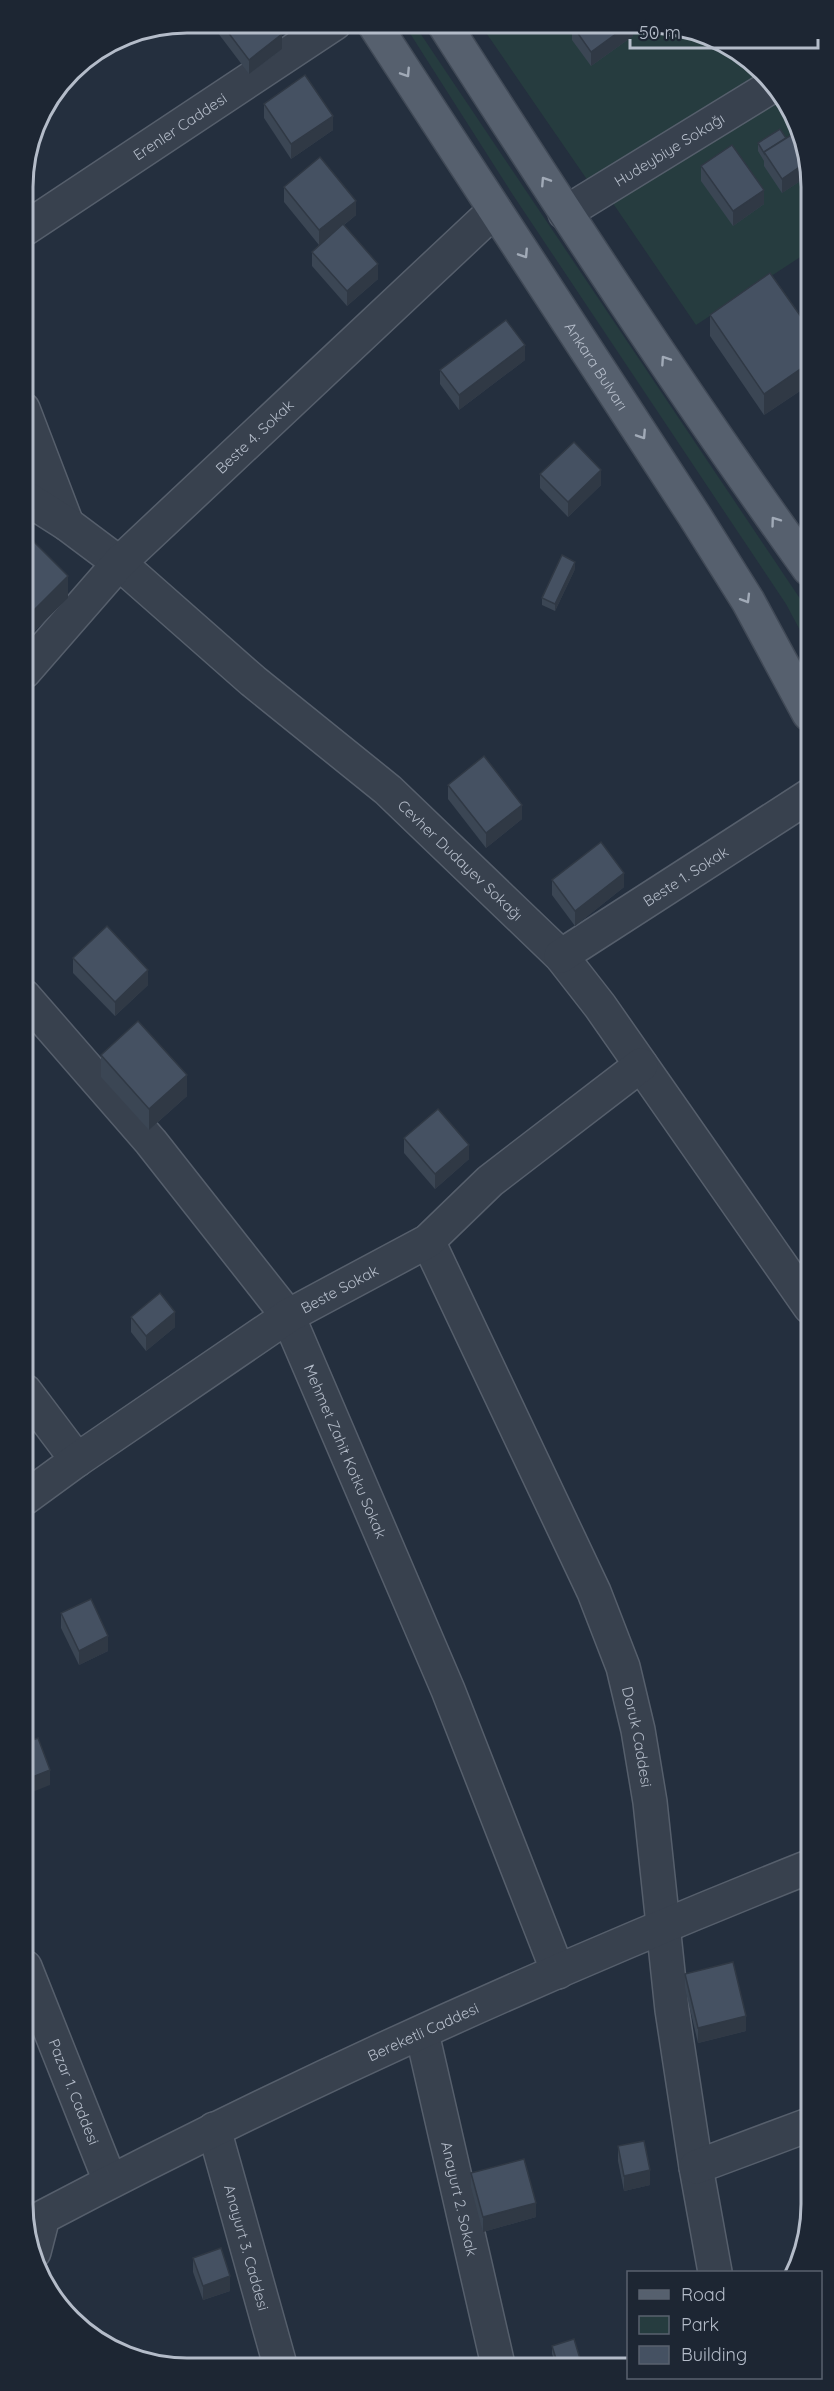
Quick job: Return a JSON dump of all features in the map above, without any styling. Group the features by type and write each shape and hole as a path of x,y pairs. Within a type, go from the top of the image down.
{"main road":[{"name":"Ankara Bulvarı","path":"380,33 700,525 748,601 801,699"},
{"path":"450,33 566,213 755,494 801,558"}],"street":[{"name":"Erenler Caddesi","path":"33,223 320,33"},
{"name":"Hudeybiye Sokağı","path":"566,213 766,90"},
{"name":"Beste 4. Sokak","path":"33,662 119,563 495,210"},
{"path":"33,435 67,524"},
{"name":"Cevher Dudayev Sokağı","path":"33,502 119,563 253,681 388,790 561,956 641,1065 801,1294"},
{"name":"Beste 1. Sokak","path":"561,956 801,801"},
{"name":"Mehmet Zahit Kotku Sokak","path":"33,1006 151,1142 288,1316 448,1690 558,1972"},
{"name":"Beste Sokak","path":"33,1492 288,1316 428,1241 490,1181 641,1065"},
{"name":"Doruk Caddesi","path":"428,1241 590,1581 623,1667 638,1730 650,1802 672,2010 715,2271"},
{"path":"33,1402 77,1460"},
{"name":"Bereketli Caddesi","path":"37,2238 42,2217 214,2129 422,2032 662,1925 801,1870"},
{"name":"Pazar 1. Caddesi","path":"33,1987 110,2181"},
{"name":"Anayurt 2. Sokak","path":"422,2032 496,2358"},
{"path":"696,2167 801,2128"},
{"name":"Anayurt 3. Caddesi","path":"214,2129 278,2358"}],"green space":[{"path":"410,33 420,33 801,600 801,632 786,604 513,195"},
{"path":"486,33 657,33 677,36 706,45 724,54 756,78 588,181"},
{"path":"774,99 793,137 798,157 801,177 801,257 696,325 608,196"}],"building":[{"path":"229,33 281,33 282,34 249,60"},
{"path":"578,33 617,33 591,52"},
{"path":"305,75 333,116 291,144 264,104"},
{"path":"780,129 786,138 764,153 758,143"},
{"path":"792,135 799,167 782,179 764,152"},
{"path":"732,145 764,190 733,211 701,166"},
{"path":"320,157 356,201 319,230 284,187"},
{"path":"343,224 378,264 347,291 312,252"},
{"path":"770,273 801,317 801,369 764,394 710,315"},
{"path":"506,320 525,345 459,395 440,370"},
{"path":"574,442 601,470 568,502 540,474"},
{"path":"33,541 68,576 33,611"},
{"path":"562,555 575,562 555,604 542,598"},
{"path":"484,756 522,805 486,833 448,785"},
{"path":"601,842 624,873 575,911 552,880"},
{"path":"107,926 148,970 115,1002 73,958"},
{"path":"138,1021 187,1075 149,1109 101,1055"},
{"path":"438,1109 469,1145 435,1174 404,1138"},
{"path":"160,1293 175,1312 146,1336 131,1317"},
{"path":"91,1599 108,1636 79,1651 61,1613"},
{"path":"38,1738 50,1770 33,1777 33,1740"},
{"path":"733,1962 746,2016 698,2028 685,1974"},
{"path":"644,2141 650,2170 624,2176 618,2146"},
{"path":"524,2159 536,2203 483,2217 471,2173"},
{"path":"221,2248 230,2276 203,2286 193,2258"},
{"path":"574,2339 580,2358 556,2358 552,2346"}]}
